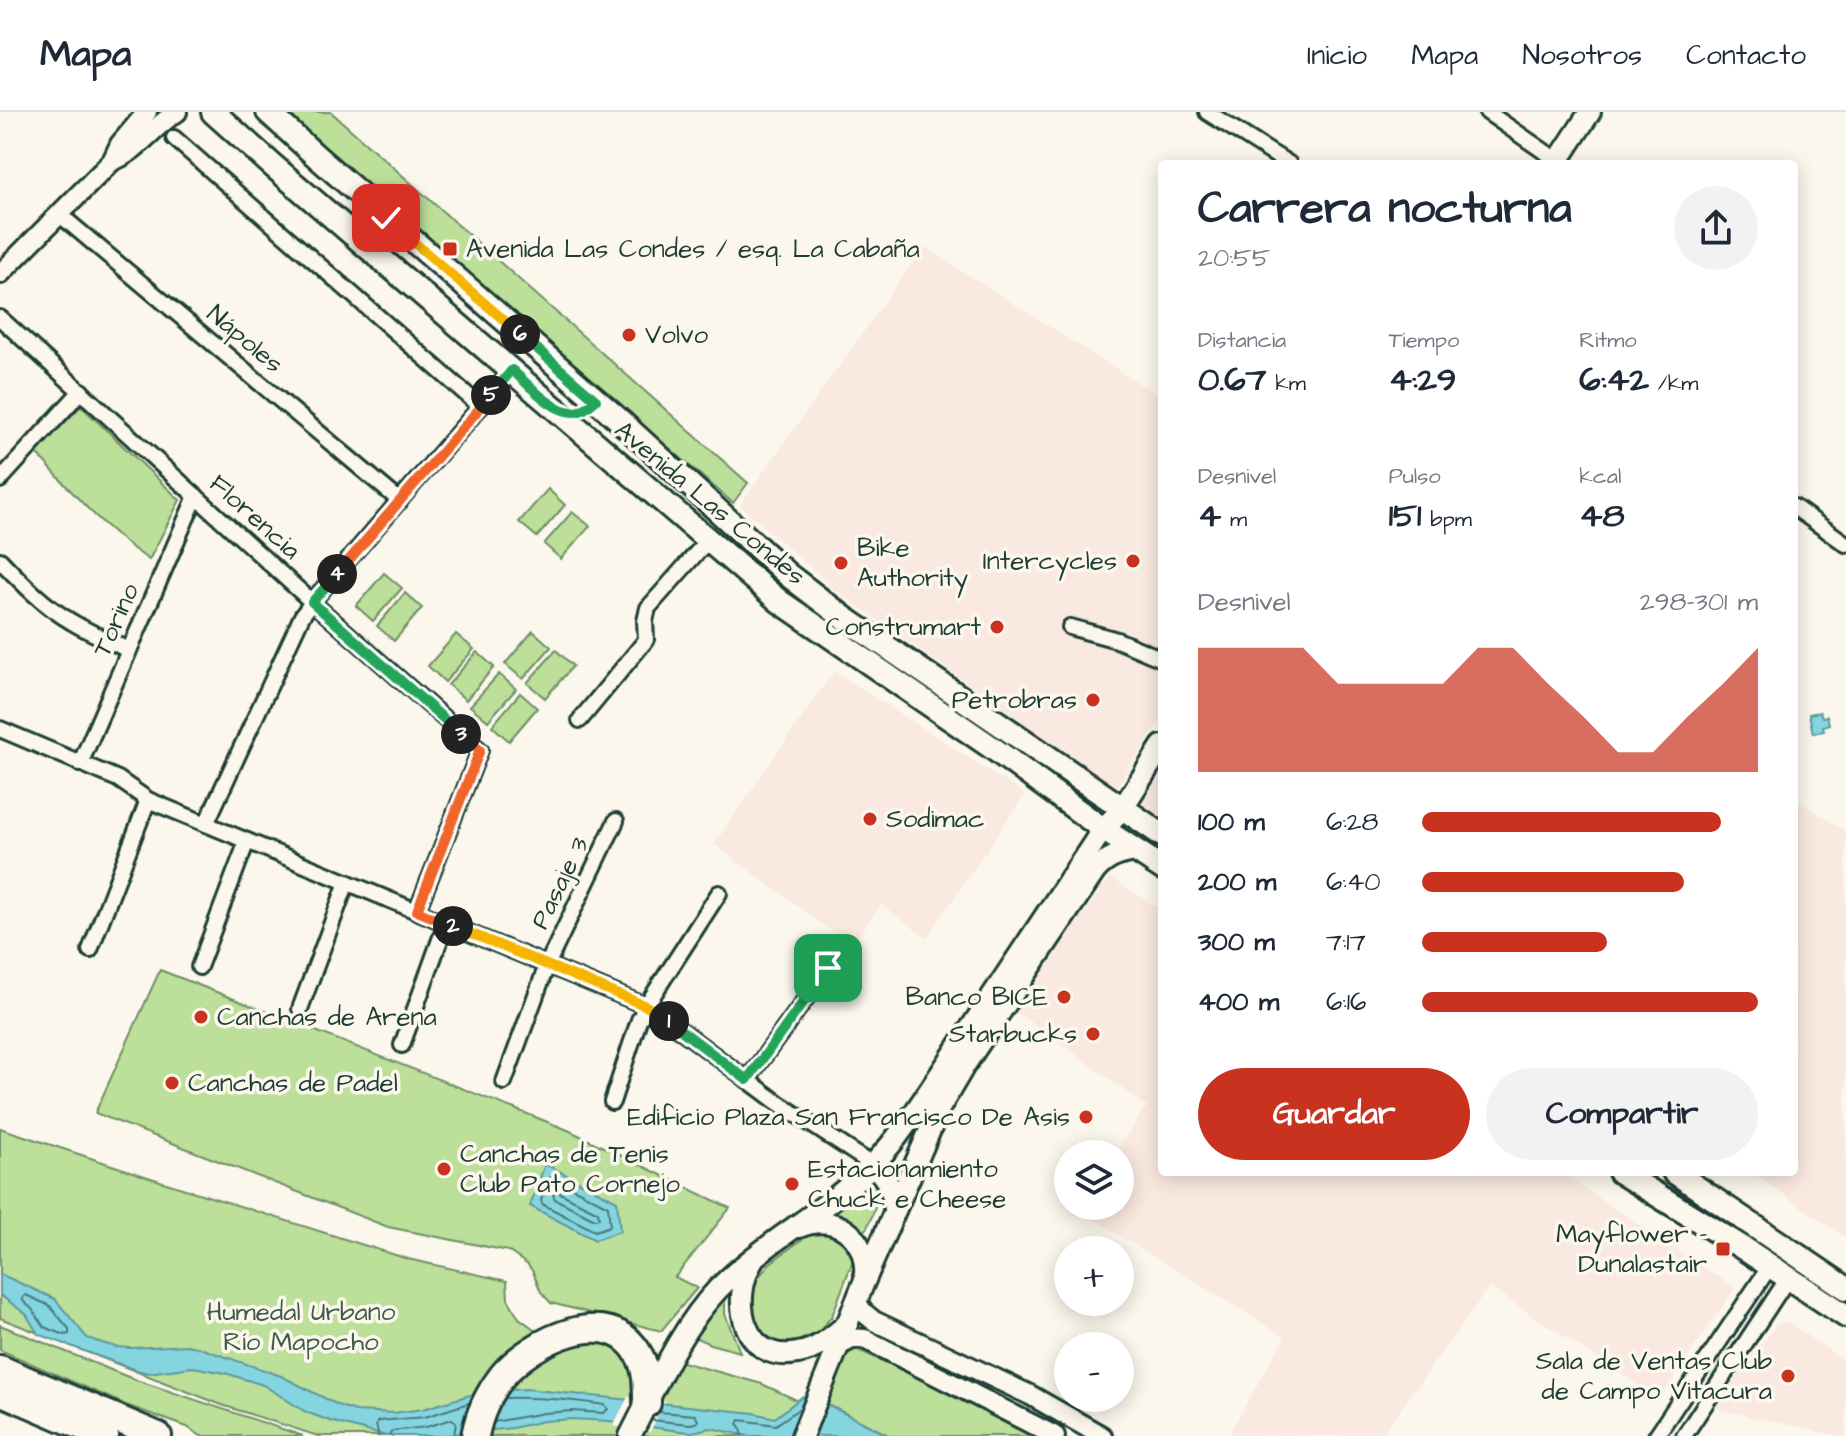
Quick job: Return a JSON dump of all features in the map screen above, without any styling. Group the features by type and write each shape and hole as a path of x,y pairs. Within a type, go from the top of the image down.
{"highway":[{"path":"475,1436 488,1398 516,1362 544,1343 584,1329 616,1333 634,1348 643,1364 647,1403"},
{"path":"0,1369 158,1436"},
{"path":"0,1391 105,1436"}],"main road":[{"name":"Avenida Las Condes","path":"213,112 779,601 1158,865"},
{"name":"Avenida Las Condes","path":"268,112 655,452 769,559 815,596 1158,832"},
{"path":"1558,160 1590,112"},
{"path":"550,404 574,412 596,400"},
{"path":"630,1436 670,1358 709,1299 756,1255 873,1165 893,1142 1158,752"},
{"path":"802,1436 894,1210 940,1107 1095,871 1113,856 1135,851"},
{"path":"873,1165 891,1188 894,1210"},
{"path":"1626,1176 1846,1316"},
{"path":"1680,1176 1846,1288"},
{"path":"795,1228 819,1222 832,1224 853,1237 865,1258 860,1292"},
{"path":"756,1255 745,1274 740,1296 743,1319 760,1346 778,1354 803,1352 820,1345 848,1324"}],"street":[{"path":"0,274 112,161 120,144 147,112"},
{"path":"112,161 129,153 177,112"},
{"path":"1207,112 1283,160"},
{"path":"1487,112 1554,160"},
{"path":"174,138 481,407"},
{"name":"Nápoles","path":"59,214 400,501"},
{"name":"Florencia","path":"0,318 480,750 417,911"},
{"path":"206,824 297,626 312,602 512,370"},
{"path":"0,480 81,391"},
{"name":"Torino","path":"80,764 196,496"},
{"path":"1798,510 1846,544"},
{"path":"580,720 646,640 648,608 708,540"},
{"path":"0,560 53,610 129,650"},
{"path":"1070,627 1117,640 1158,657"},
{"path":"0,729 118,779 148,800 646,1006 747,1080 873,1165"},
{"path":"90,950 148,800"},
{"name":"Pasaje 3","path":"504,1082 547,965 616,821"},
{"path":"199,967 247,841"},
{"path":"300,1009 347,882"},
{"path":"612,1102 646,1006 719,893"},
{"path":"402,1045 446,923"},
{"path":"747,1080 828,968"},
{"path":"1656,1436 1683,1395 1779,1272"},
{"path":"1684,1436 1704,1408 1779,1272"},
{"path":"860,1292 863,1312 874,1321 1030,1395 1102,1436"},
{"path":"839,1346 849,1340 865,1339 1055,1436"},
{"path":"1683,1395 1704,1408"}],"shaded area":[{"path":"924,247 1158,395 1158,724 1116,788 835,590 740,505"},
{"name":"Sodimac","path":"834,671 1025,794 927,938 881,905 851,946 714,844"},
{"path":"1158,779 1158,820 1139,808"},
{"path":"1798,801 1846,831 1846,1238 1758,1176 1798,1176"},
{"path":"1110,877 1158,908 1158,1176 1565,1176 1735,1288 1659,1399 1489,1287 1381,1436 1228,1436 1285,1337 1134,1244 1134,1236 1120,1236 1094,1220 1134,1220 1134,1140 1124,1140 1147,1106 1012,1009"},
{"path":"1783,1322 1846,1362 1846,1436 1713,1408 1772,1330"}],"green space":[{"path":"293,112 331,112 748,483 733,503 287,119"},
{"path":"81,406 180,500 149,560 103,523 36,452"},
{"path":"548,489 565,505 537,537 519,522"},
{"path":"572,512 590,526 561,559 544,544"},
{"path":"384,573 402,588 373,621 356,606"},
{"path":"405,593 422,608 394,641 377,626"},
{"path":"533,631 551,647 523,679 505,664"},
{"path":"456,634 474,649 445,682 428,666"},
{"path":"556,650 573,666 545,698 527,683"},
{"path":"477,652 494,667 466,700 448,685"},
{"path":"499,674 516,689 488,721 470,706"},
{"path":"520,693 537,708 509,741 492,726"},
{"name":"Canchas de Tenis Club Pato Cornejo","path":"160,970 568,1130 730,1208 675,1277 697,1288 661,1331 551,1303 541,1292 528,1265 508,1251 388,1227 95,1113"},
{"name":"Humedal Urbano Río Mapocho","path":"0,1128 408,1259 507,1281 508,1299 519,1318 541,1334 646,1352 762,1384 874,1436 318,1436 222,1405 0,1318"},
{"path":"871,1179 877,1180 878,1194 864,1233 850,1222 830,1214"},
{"path":"824,1231 836,1234 850,1248 853,1260 832,1316 818,1333 798,1341 779,1343 759,1331 752,1318 749,1302 754,1283 769,1264 809,1234"},
{"path":"725,1293 725,1314 740,1352 692,1336"},
{"path":"0,1325 133,1379 303,1436 201,1436 187,1427 126,1405 0,1350"},
{"path":"856,1349 942,1388 1031,1436 890,1436 828,1405 840,1365"}],"water":[{"path":"1820,712 1822,717 1827,716 1829,724 1823,726 1824,731 1813,733 1809,714"},
{"path":"545,1164 617,1201 620,1231 595,1240 530,1206"},
{"path":"0,1274 55,1299 87,1338 116,1347 197,1347 281,1376 356,1411 393,1413 423,1409 480,1392 526,1389 754,1413 775,1418 803,1396 890,1436 749,1436 710,1428 692,1432 572,1419 438,1436 386,1436 306,1412 263,1385 225,1373 193,1367 148,1373 38,1334 26,1314 0,1295"}],"pier":[{"path":"628,1397 665,1401 650,1432 613,1426"}],"place":[{"name":"Avenida Las Condes / esq. La Cabaña","path":"450,249"},
{"name":"Volvo","path":"629,335"},
{"name":"Intercycles","path":"1133,561"},
{"name":"Bike Authority","path":"841,563"},
{"name":"Construmart","path":"997,627"},
{"name":"Petrobras","path":"1093,700"},
{"name":"Sodimac","path":"870,819"},
{"name":"Banco BICE","path":"1064,997"},
{"name":"Canchas de Arena","path":"201,1017"},
{"name":"Starbucks","path":"1093,1034"},
{"name":"Canchas de Padel","path":"172,1083"},
{"name":"Edificio Plaza San Francisco De Asis","path":"1086,1117"},
{"name":"Canchas de Tenis Club Pato Cornejo","path":"444,1169"},
{"name":"Estacionamiento Chuck e Cheese","path":"792,1184"},
{"name":"Mayflower - Dunalastair","path":"1723,1249"},
{"name":"Sala de Ventas Club de Campo Vitacura","path":"1788,1376"}],"route":[{"path":"386,218 596,400 582,410 566,411 550,404 512,370 312,602 480,750 417,911 646,1006 747,1080 828,968"}]}
